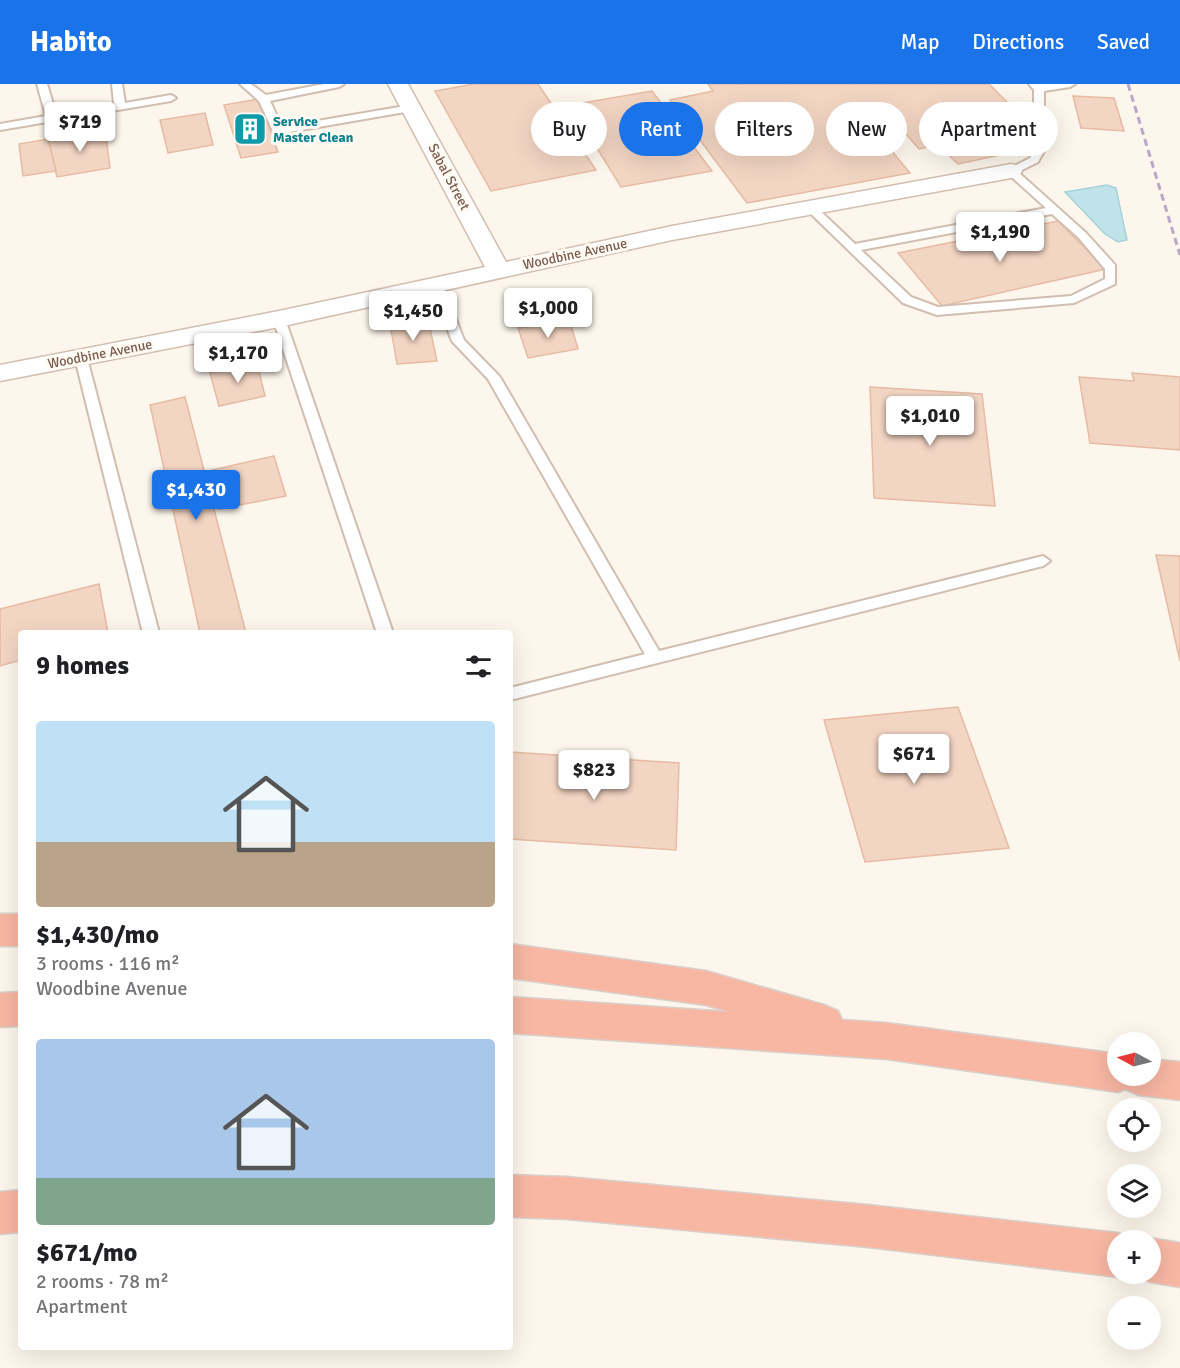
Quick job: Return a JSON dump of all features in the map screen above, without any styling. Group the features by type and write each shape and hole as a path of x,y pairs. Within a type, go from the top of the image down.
{"highway":[{"path":"0,930 18,930"},
{"path":"513,961 706,988 886,1041"},
{"path":"0,1010 18,1009"},
{"path":"513,1015 886,1041 1107,1071"},
{"path":"1161,1079 1180,1081"},
{"path":"0,1194 18,1194"},
{"path":"513,1196 567,1198 856,1225 1107,1254"},
{"path":"0,1213 18,1211"},
{"path":"1161,1262 1180,1265"}],"street":[{"name":"Sabal Street","path":"398,84 499,271"},
{"name":"Woodbine Avenue","path":"0,374 279,319 672,233 1011,171"}],"lane":[{"path":"42,84 52,118"},
{"path":"117,84 120,106"},
{"path":"245,84 264,99 278,131 411,108"},
{"path":"264,99 339,84"},
{"path":"811,208 907,300 937,311 1074,299 1111,281 1111,268 1082,235 1011,171 1034,160 1039,151 1037,87 1070,84"},
{"path":"0,127 171,98"},
{"path":"851,248 1055,210"},
{"path":"436,284 458,341 493,377 654,657"},
{"path":"279,319 383,630"},
{"path":"81,358 150,630"},
{"path":"513,693 1042,561"}],"water":[{"path":"1107,185 1116,188 1127,240 1118,242 1105,234 1065,192"}],"building":[{"path":"474,84 538,84 550,102 531,102 531,156 587,156 596,170 491,191 435,91"},
{"path":"708,84 989,84 1007,102 919,102 919,149 907,135 907,102 826,102 826,156 896,156 910,173 747,203 703,144 703,102 671,102 670,100 713,91"},
{"path":"652,91 660,102 619,102 619,156 701,156 712,171 621,187 602,156 607,156 607,102 588,102"},
{"path":"1073,96 1114,98 1124,131 1081,128"},
{"name":"Service Master Clean","path":"259,99 278,152 241,158 224,105"},
{"path":"205,113 213,145 168,153 160,120"},
{"path":"105,130 110,168 57,177 48,139"},
{"path":"48,139 56,171 23,176 19,144"},
{"path":"950,156 996,156 958,164"},
{"path":"1058,221 1106,269 942,306 898,253"},
{"path":"428,319 437,361 397,364 390,324"},
{"path":"570,322 578,349 528,358 518,328"},
{"path":"257,363 265,396 219,406 210,373"},
{"path":"1132,373 1180,377 1180,450 1090,443 1079,377 1134,381"},
{"path":"870,387 982,394 995,506 874,498"},
{"path":"185,397 245,630 199,630 150,405"},
{"path":"274,456 286,496 219,509 212,470"},
{"path":"1156,555 1180,556 1180,661"},
{"path":"99,584 107,630 18,630 18,661 0,666 0,609"},
{"path":"958,707 1009,848 865,862 824,720"},
{"path":"513,752 679,763 676,850 513,839"}],"railway":[{"path":"1128,84 1180,255"}],"place":[{"name":"Service Master Clean","path":"250,129"}]}
